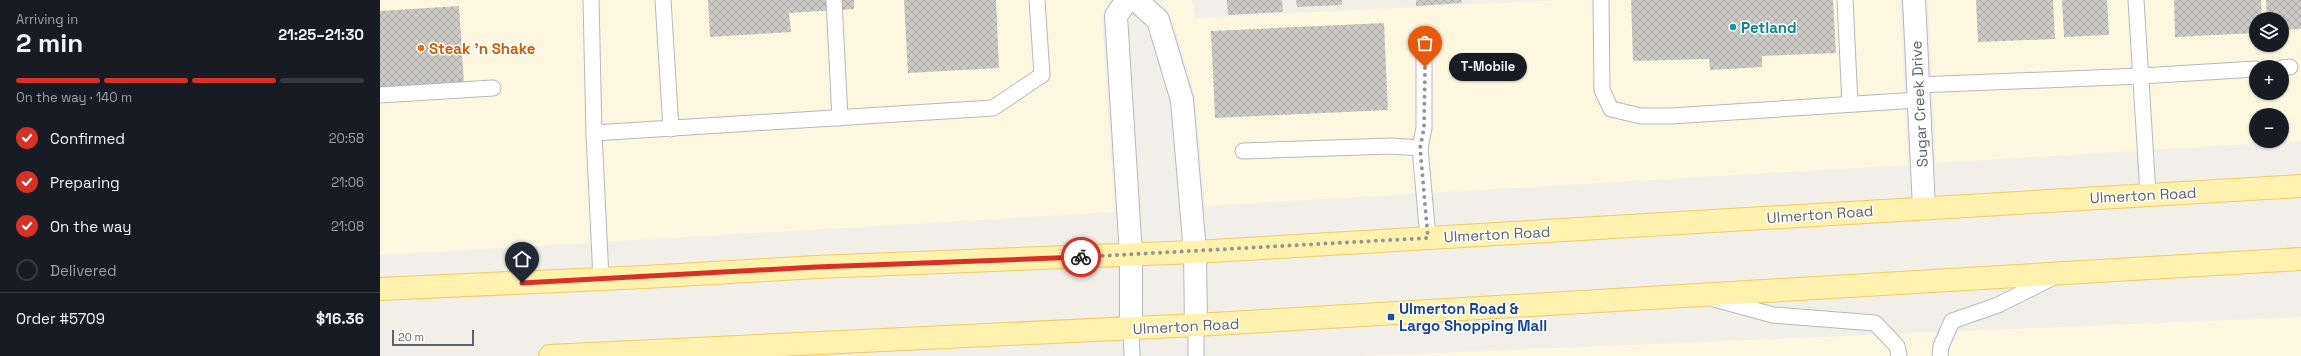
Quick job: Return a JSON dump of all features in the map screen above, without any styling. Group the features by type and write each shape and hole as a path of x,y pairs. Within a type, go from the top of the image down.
{"main road":[{"name":"Ulmerton Road","path":"380,289 816,267 1195,252 2301,186"},
{"name":"Ulmerton Road","path":"550,356 1131,329 1703,296 2301,259"}],"street":[{"path":"1127,0 1116,16 1131,254 1131,329"},
{"path":"1136,0 1158,20 1182,100 1195,252 1196,325"},
{"name":"Sugar Creek Drive","path":"1914,0 1924,208"}],"lane":[{"path":"591,0 594,133 601,279"},
{"path":"663,0 671,128"},
{"path":"834,0 840,118"},
{"path":"594,133 993,108 1042,75 1037,0"},
{"path":"1600,0 1602,90 1611,109 1641,116 1671,116 1850,104 1918,93 2249,69"},
{"path":"1845,0 1850,104"},
{"path":"2136,0 2148,194"},
{"path":"1424,45 1424,128 1420,148 1428,238"},
{"path":"380,95 493,88"},
{"path":"1243,152 1392,146 1420,148"},
{"path":"1940,356 1941,346 1952,321 1998,305 2061,274"},
{"path":"1703,296 1773,315 1874,323 1897,346 1899,356"},
{"path":"1196,325 1196,356"},
{"path":"1131,329 1132,356"}],"shaded area":[{"path":"380,0 1109,0 1102,16 1115,212 380,255"},
{"path":"1168,0 1192,0 1195,18 1561,0 1900,0 1908,165 1205,206 1195,96 1171,15 1161,2"},
{"path":"1928,0 2301,0 2301,141 2289,142 2289,108 2249,108 2249,144 1936,163"},
{"path":"2301,317 2301,356 1362,356"}],"building":[{"path":"708,0 854,0 854,9 789,13 791,32 710,37"},
{"path":"904,0 996,0 999,68 908,73"},
{"path":"1227,0 1282,0 1283,12 1228,15"},
{"path":"1296,0 1342,0 1342,5 1297,7"},
{"path":"1416,0 1461,0 1462,3 1416,6"},
{"name":"Petland","path":"1631,0 1833,0 1836,53 1762,56 1762,67 1710,70 1709,59 1633,61"},
{"path":"1976,0 2053,0 2055,39 1978,42"},
{"path":"2062,0 2107,0 2109,35 2064,37"},
{"path":"2174,0 2261,0 2262,12 2249,12 2249,33 2175,37"},
{"path":"2266,0 2301,0 2301,29 2289,30 2289,12 2267,12"},
{"name":"Steak 'n Shake","path":"459,6 464,85 380,90 380,11"},
{"path":"1384,23 1388,110 1215,118 1211,31"}],"way so far":[{"path":"1081,257 1195,252 1428,238 1420,148 1424,128 1425,67"}],"place":[{"name":"Petland","path":"1733,27"},
{"name":"Steak 'n Shake","path":"421,48"},
{"name":"T-Mobile","path":"1425,67"},
{"name":"Ulmerton Road & Largo Shopping Mall","path":"1391,317"}],"route":[{"path":"522,283 816,267 1081,257"}]}
